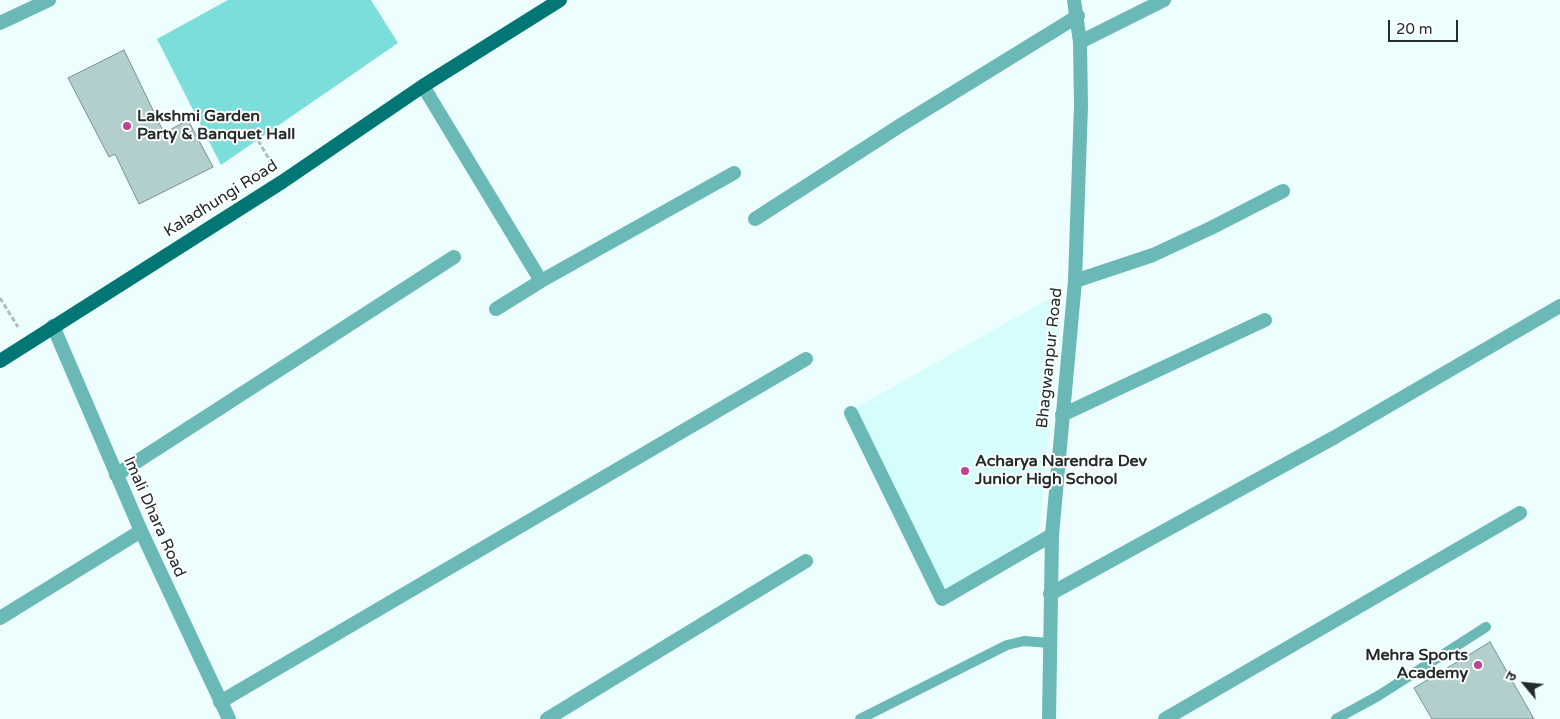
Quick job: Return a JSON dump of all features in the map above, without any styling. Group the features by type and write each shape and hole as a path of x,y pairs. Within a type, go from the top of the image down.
{"main road":[{"name":"Kaladhungi Road","path":"0,360 282,182 424,86 560,0"}],"street":[{"path":"0,23 49,0"},
{"name":"Bhagwanpur Road","path":"1049,719 1052,534 1075,281 1081,106 1080,42 1078,16 1074,0"},
{"path":"1080,42 1164,0"},
{"path":"755,219 901,125 1078,16"},
{"path":"424,86 541,281"},
{"path":"496,308 734,173"},
{"path":"1075,281 1153,255 1283,191"},
{"path":"116,476 454,257"},
{"path":"1050,594 1336,437 1560,306"},
{"path":"1062,415 1265,320"},
{"name":"Imali Dhara Road","path":"53,326 141,532 229,719"},
{"path":"220,702 806,359"},
{"path":"851,413 942,598 1052,534"},
{"path":"1165,719 1520,513"},
{"path":"0,618 141,532"},
{"path":"547,719 806,561"}],"lane":[{"path":"1336,719 1378,696 1486,627"},
{"path":"860,719 1007,645 1024,641 1049,643"}],"path":[{"path":"247,121 282,182"},
{"path":"0,298 28,343"}],"shaded area":[{"path":"228,0 371,0 398,43 221,165 157,39"},
{"name":"Acharya Narendra Dev Junior High School","path":"1063,291 1039,534 944,589 854,409"}],"building":[{"name":"Lakshmi Garden Party & Banquet Hall","path":"124,50 164,133 188,120 213,167 139,204 115,154 109,157 68,78"},
{"name":"Mehra Sports Academy","path":"1490,642 1534,719 1432,719 1414,688"}],"place":[{"name":"Lakshmi Garden Party & Banquet Hall","path":"127,126"},
{"name":"Acharya Narendra Dev Junior High School","path":"965,471"},
{"name":"Mehra Sports Academy","path":"1478,665"}]}
